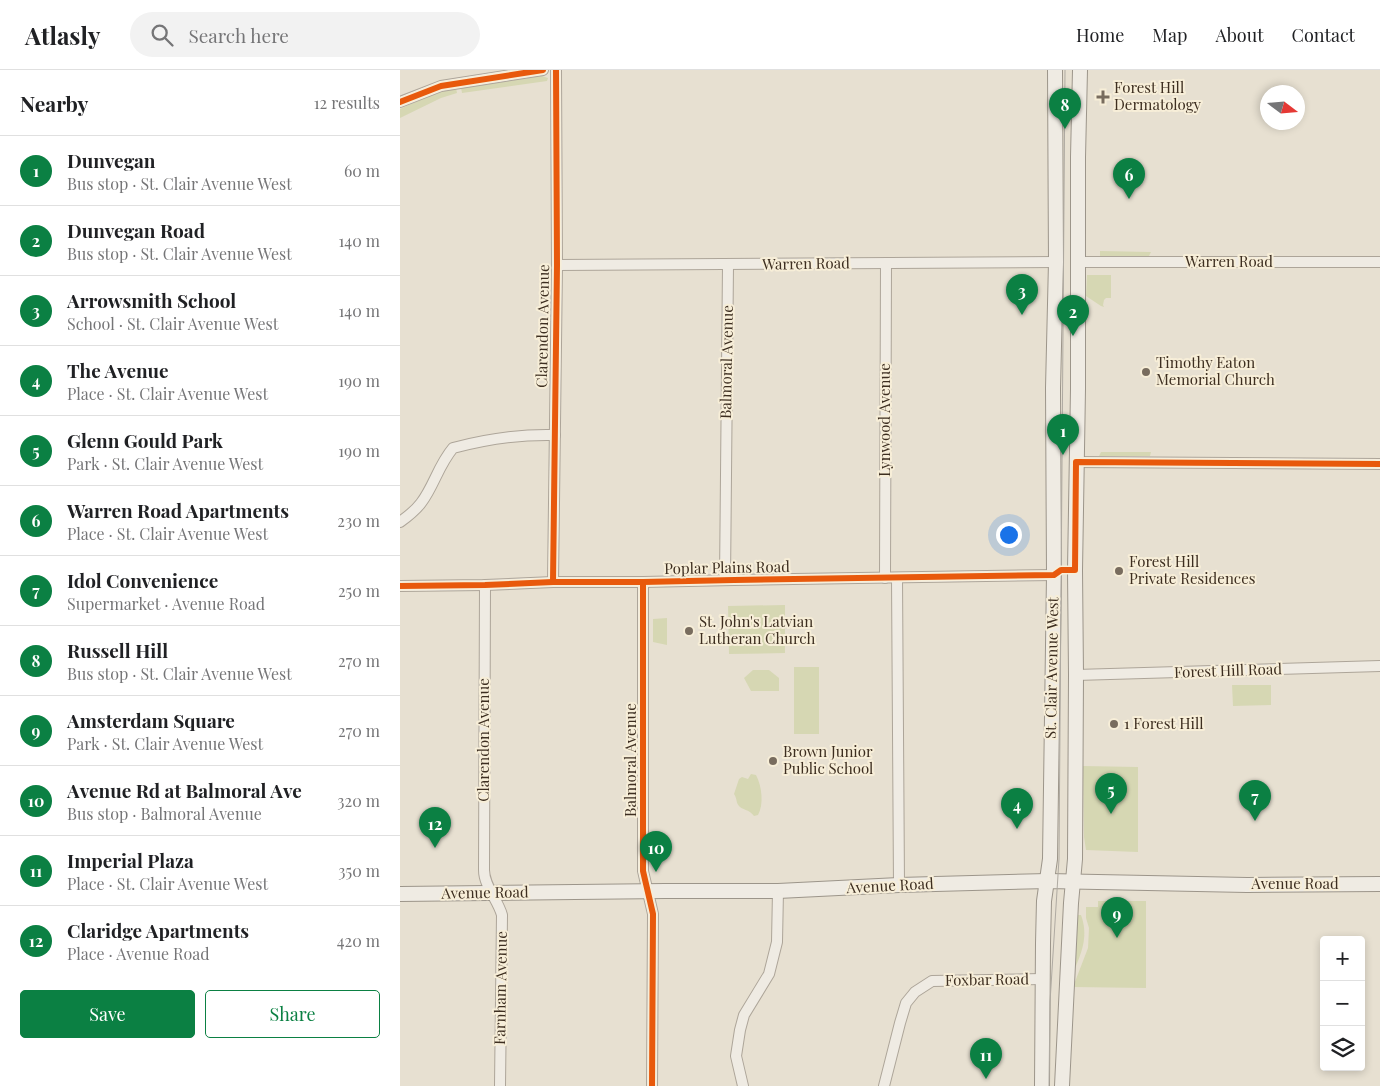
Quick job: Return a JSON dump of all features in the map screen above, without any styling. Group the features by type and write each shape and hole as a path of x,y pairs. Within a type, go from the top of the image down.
{"main road":[{"name":"St. Clair Avenue West","path":"1042,1086 1044,902 1050,859 1054,575 1055,70"},
{"name":"St. Clair Avenue West","path":"1062,1086 1071,902 1075,859 1075,570 1080,70"},
{"path":"1053,388 1078,389"},
{"name":"Avenue Road","path":"400,894 778,891 899,885 1048,881 1247,885 1380,884"}],"street":[{"path":"400,102 441,86 543,70"},
{"name":"Clarendon Avenue","path":"553,582 556,70"},
{"name":"Warren Road","path":"556,265 1056,262"},
{"name":"Warren Road","path":"1078,262 1380,262"},
{"name":"Lynwood Avenue","path":"885,578 886,263"},
{"name":"Balmoral Avenue","path":"725,580 728,265"},
{"path":"400,522 420,504 440,467 453,448 482,441 525,435 555,435"},
{"path":"1076,462 1380,464"},
{"name":"Poplar Plains Road","path":"400,586 1054,575"},
{"path":"897,578 899,885"},
{"name":"Balmoral Avenue","path":"643,582 643,871 653,914 652,1086"},
{"name":"Clarendon Avenue","path":"485,585 484,874 491,892"},
{"name":"Forest Hill Road","path":"1076,675 1380,666"},
{"path":"743,1086 736,1056 740,1030 744,1015 768,974 777,942 778,891"},
{"name":"Farnham Avenue","path":"491,892 502,915 500,1086"},
{"name":"Foxbar Road","path":"884,1086 906,1003 915,992 932,981 1042,979"}],"green space":[{"path":"542,76 548,78 547,81 462,93 461,88"},
{"path":"456,88 457,93 441,98 400,118 400,109 432,94"},
{"path":"1100,251 1151,252 1149,256 1100,256"},
{"path":"1087,275 1111,275 1111,298 1104,300 1104,307 1086,296"},
{"path":"1101,452 1151,452 1150,456 1099,456"},
{"path":"785,605 785,653 729,654 728,606"},
{"path":"667,618 667,645 653,642 653,619"},
{"path":"794,667 819,667 819,734 794,734"},
{"path":"753,670 769,670 779,678 779,691 751,691 744,678"},
{"path":"1232,685 1271,685 1271,705 1233,706"},
{"path":"1083,766 1138,767 1138,852 1086,850 1084,837"},
{"path":"751,774 756,775 762,795 760,811 758,815 754,816 739,806 734,794 739,779 742,777 748,779"},
{"path":"1098,901 1146,901 1146,988 1073,987 1088,948 1089,928 1086,918 1086,907 1098,907"},
{"path":"1077,915 1081,915 1084,935 1075,968 1073,967"}],"tram line":[{"path":"1049,1086 1050,1002 1059,859 1065,70"}],"cycle path":[{"path":"400,102 441,86 543,70"},
{"path":"553,582 557,265 556,70"},
{"path":"400,586 1054,575 1061,570 1075,570 1076,462 1380,464"},
{"path":"643,582 643,871 653,914 652,1086"}],"place":[{"name":"Forest Hill Dermatology","path":"1103,97"},
{"name":"Russell Hill","path":"1065,129"},
{"name":"Warren Road Apartments","path":"1129,199"},
{"name":"Arrowsmith School","path":"1022,315"},
{"name":"Dunvegan Road","path":"1073,336"},
{"name":"Timothy Eaton Memorial Church","path":"1146,372"},
{"name":"Dunvegan","path":"1063,455"},
{"name":"Forest Hill Private Residences","path":"1119,571"},
{"name":"St. John's Latvian Lutheran Church","path":"689,631"},
{"name":"1 Forest Hill","path":"1114,724"},
{"name":"Brown Junior Public School","path":"773,761"},
{"name":"Glenn Gould Park","path":"1111,814"},
{"name":"Idol Convenience","path":"1255,821"},
{"name":"The Avenue","path":"1017,829"},
{"name":"Claridge Apartments","path":"435,848"},
{"name":"Avenue Rd at Balmoral Ave","path":"656,872"},
{"name":"Amsterdam Square","path":"1117,938"},
{"name":"Imperial Plaza","path":"986,1079"}]}
